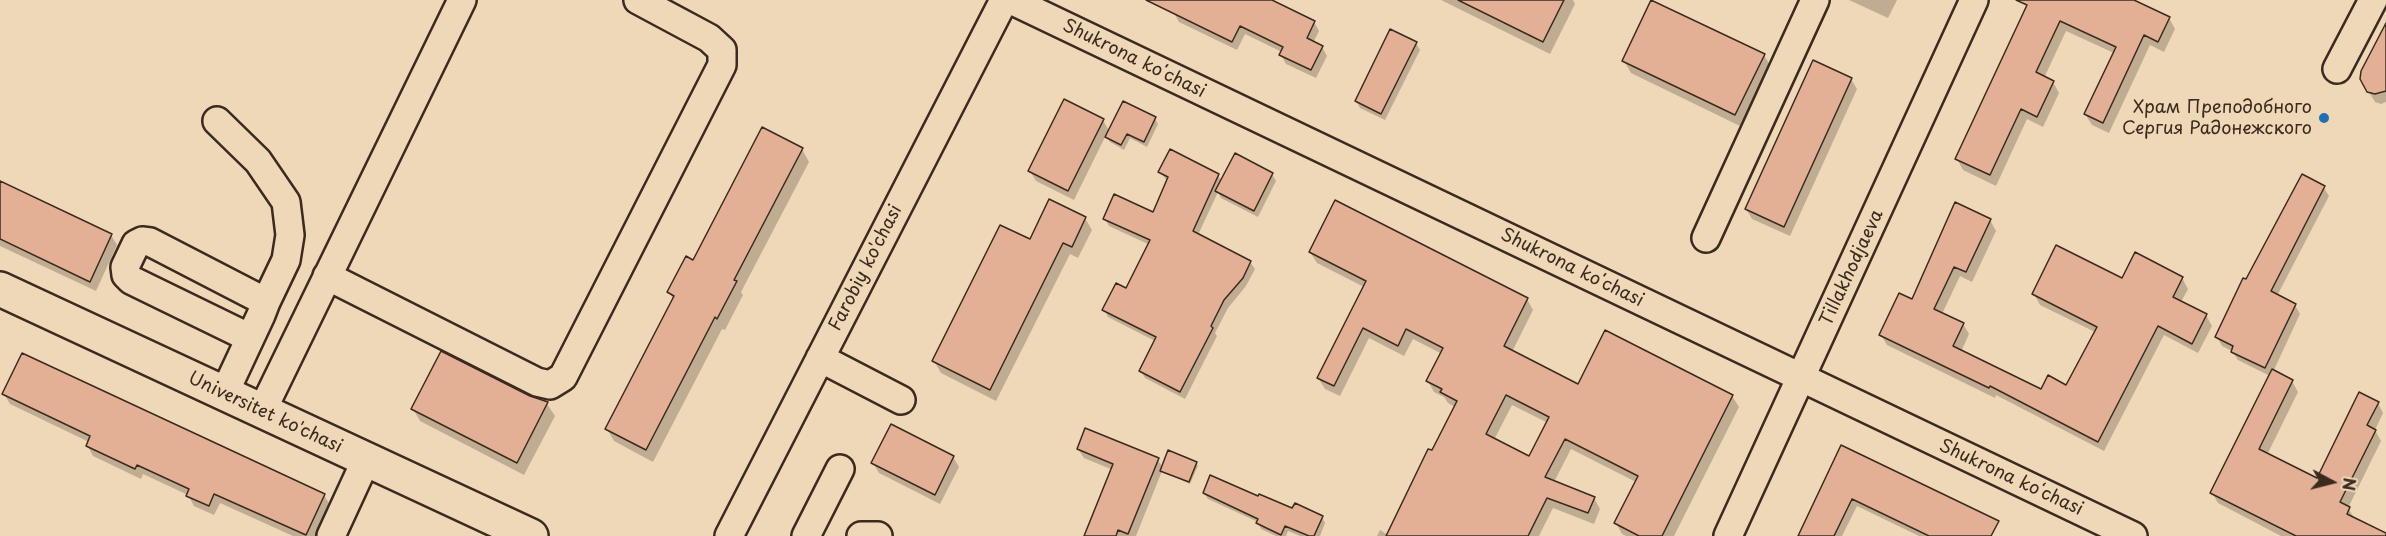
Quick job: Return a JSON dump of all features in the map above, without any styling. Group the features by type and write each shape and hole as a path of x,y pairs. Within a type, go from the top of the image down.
{"main road":[{"name":"Universitet ko'chasi","path":"0,290 531,536"}],"street":[{"path":"262,411 462,0"},
{"path":"327,276 537,382 550,385 562,377 722,65 722,50 709,38 638,0"},
{"name":"Farobiy ko'chasi","path":"729,536 1004,0"},
{"name":"Shukrona koʻchasi","path":"1011,0 2133,536"},
{"path":"1706,238 1815,0"},
{"name":"Tillakhodjaeva","path":"1728,536 1974,0"},
{"path":"2337,69 2373,0"},
{"path":"217,121 258,161 286,202 290,235 286,260 224,394"},
{"path":"250,338 131,280 126,275 125,267 136,244 142,241 150,242 266,302"},
{"path":"820,358 901,400"},
{"path":"331,536 366,460"},
{"path":"806,536 840,469"},
{"path":"861,536 878,536"}],"building":[{"path":"1146,0 1272,0 1315,21 1307,38 1323,46 1311,70 1279,55 1283,47 1240,26 1232,42"},
{"path":"1458,0 1564,0 1543,42"},
{"path":"1651,0 1765,54 1735,115 1622,61"},
{"path":"2016,0 2134,0 2170,17 2158,42 2144,35 2103,123 2084,114 2116,47 2060,21 2036,72 2054,81 2037,117 2021,109 1990,175 1955,159 2027,5"},
{"path":"2386,23 2386,91 2375,94 2367,92 2360,79 2361,71"},
{"path":"1390,29 1417,42 1381,114 1355,101"},
{"path":"1813,60 1852,78 1784,227 1745,209"},
{"path":"1064,99 1104,119 1068,191 1028,171"},
{"path":"1123,101 1156,117 1144,142 1127,134 1121,145 1105,137"},
{"path":"762,127 803,148 734,280 737,281 717,319 715,317 646,450 605,429 674,296 667,292 686,256 693,260"},
{"path":"1170,149 1219,174 1193,231 1251,261 1243,278 1224,300 1211,326 1213,328 1180,392 1139,371 1156,337 1102,310 1116,283 1126,288 1150,240 1103,219 1114,194 1153,212 1168,177 1158,172"},
{"path":"1235,153 1273,173 1254,211 1215,191"},
{"path":"2302,174 2325,186 2271,291 2296,304 2265,368 2231,352 2233,346 2215,337 2243,278 2246,279"},
{"path":"0,181 112,234 90,282 0,239"},
{"path":"1049,199 1086,217 1072,247 1063,243 990,390 932,361 1000,225 1030,239"},
{"path":"1335,200 1528,298 1504,346 1578,384 1605,330 1733,395 1662,536 1639,536 1614,523 1638,476 1565,439 1545,477 1595,497 1588,513 1547,498 1528,536 1386,536 1428,449 1432,450 1457,401 1440,392 1442,389 1426,381 1443,348 1406,329 1398,346 1363,328 1334,386 1317,378 1366,281 1309,252","holes":["1506,395 1549,417 1529,456 1486,434"]},
{"path":"1955,202 1991,219 1966,272 1954,267 1934,309 1964,323 1953,346 2041,389 2048,375 2066,385 2097,327 2032,294 2056,245 2122,278 2135,252 2183,277 2173,297 2207,314 2192,344 2158,326 2098,442 1990,386 1989,388 1879,335 1899,293 1912,299"},
{"path":"441,351 530,396 548,402 517,463 411,409"},
{"path":"22,353 325,494 306,535 214,494 209,506 186,496 189,489 137,465 135,469 86,446 90,436 2,394"},
{"path":"2272,369 2293,380 2259,449 2317,478 2359,392 2379,402 2367,425 2376,430 2340,502 2350,507 2347,514 2386,533 2386,536 2296,536 2210,493"},
{"path":"891,424 954,456 935,495 871,463"},
{"path":"1085,428 1159,458 1128,534 1118,530 1116,536 1084,536 1113,464 1077,449"},
{"path":"1841,445 1999,521 1991,536 1929,536 1852,499 1834,536 1798,536"},
{"path":"1168,450 1197,462 1189,482 1160,471"},
{"path":"1210,475 1258,496 1259,494 1292,508 1295,503 1323,516 1314,536 1285,526 1281,535 1256,523 1258,519 1203,493"}],"place":[{"name":"Храм Преподобного Сергия Радонежского","path":"2324,118"}]}
